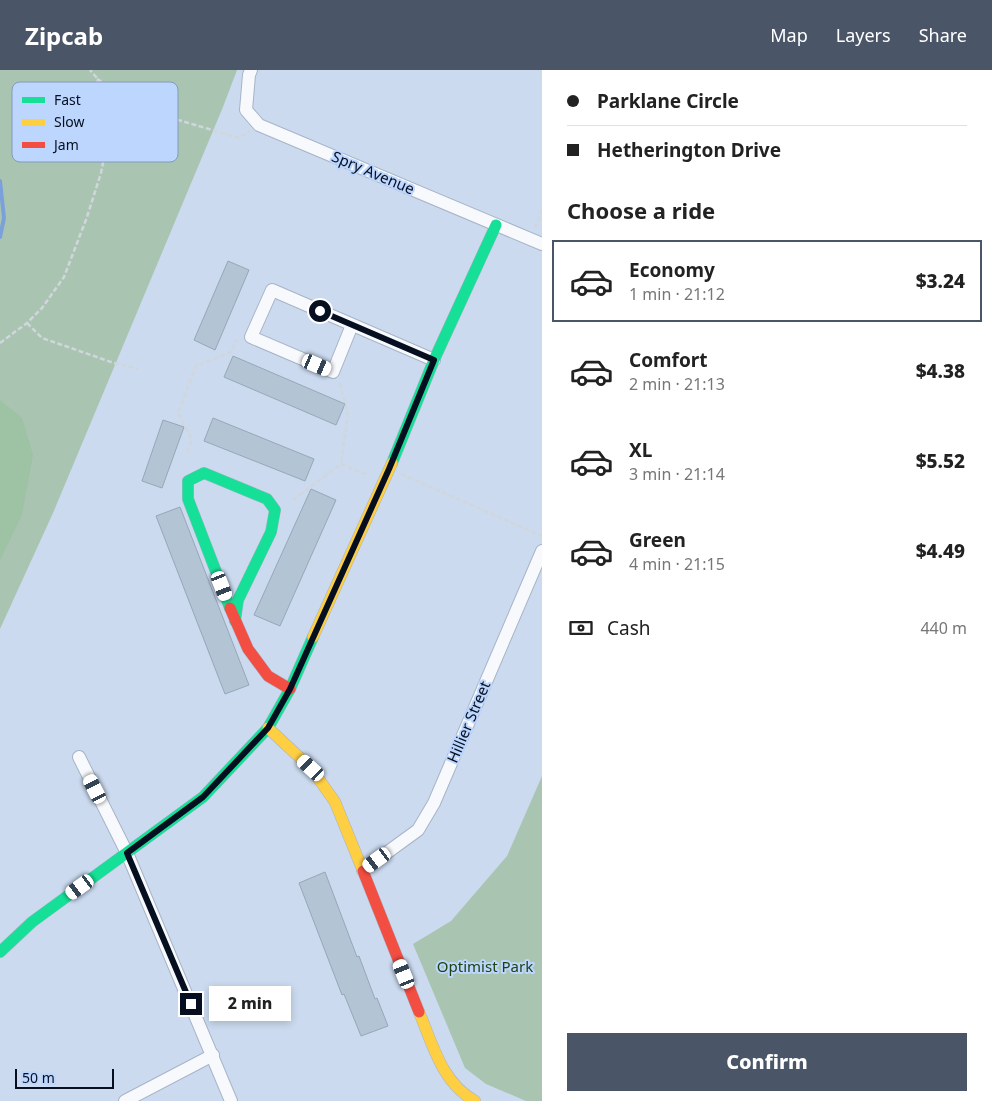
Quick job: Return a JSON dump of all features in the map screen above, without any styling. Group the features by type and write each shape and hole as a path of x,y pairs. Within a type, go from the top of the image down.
{"street":[{"path":"251,70 246,110 259,125"},
{"name":"Spry Avenue","path":"259,125 536,241"},
{"path":"0,952 32,922 203,797 268,728 290,689 389,469 434,360 496,225"},
{"path":"352,326 333,372 251,337 272,290 434,360"},
{"path":"235,621 238,600 271,532 275,510 267,499 204,473 188,481 188,499 235,621 248,649 268,676 290,689"},
{"name":"Hillier Street","path":"363,870 418,830 434,803 542,551"},
{"path":"268,728 311,768 335,802 439,1061 446,1075 457,1087 475,1101"},
{"path":"79,757 127,853 231,1101"},
{"path":"125,1101 213,1055"}],"path":[{"path":"90,70 97,78 104,82"},
{"path":"97,78 98,82"},
{"path":"178,120 239,138 259,125"},
{"path":"0,343 27,323 42,308 64,277 87,217 103,162"},
{"path":"536,241 542,211"},
{"path":"27,323 42,338 114,363 138,369"},
{"path":"187,452 192,440 178,413 196,366 232,352 237,340"},
{"path":"293,500 341,464 348,414 340,383"},
{"path":"341,464 367,475"},
{"path":"389,469 542,536"}],"green space":[{"path":"0,70 237,70 53,513 0,629"},
{"path":"0,400 22,418 33,455 22,515 0,560"},
{"name":"Optimist Park","path":"542,776 542,1101 526,1101 486,1084 465,1068 413,944 451,921 507,856"}],"building":[{"path":"228,261 249,270 215,350 194,340"},
{"path":"233,356 345,404 336,425 224,377"},
{"path":"213,418 314,459 305,481 204,441"},
{"path":"163,420 184,427 162,488 142,481"},
{"path":"311,489 336,500 280,626 254,615"},
{"path":"180,507 249,685 225,694 156,516"},
{"path":"325,872 357,957 359,956 375,999 377,998 388,1026 361,1036 344,994 342,995 299,883"}],"waterway":[{"path":"0,181 4,218 0,237"}],"traffic: fast":[{"path":"392,463 434,360 496,225"},
{"path":"230,608 188,499 188,481 204,473 267,499 275,510 271,532 238,600 235,621"},
{"path":"0,952 32,922 203,797 268,728 290,689 313,637"}],"traffic: slow":[{"path":"313,637 392,463"},
{"path":"268,728 311,768 335,802 363,871"},
{"path":"419,1012 446,1074 454,1084 475,1101"}],"traffic: jam":[{"path":"230,608 248,649 268,676 290,689"},
{"path":"363,871 419,1012"}],"route":[{"path":"191,1004 127,853 203,797 268,728 290,689 389,469 434,360 320,311"}]}
